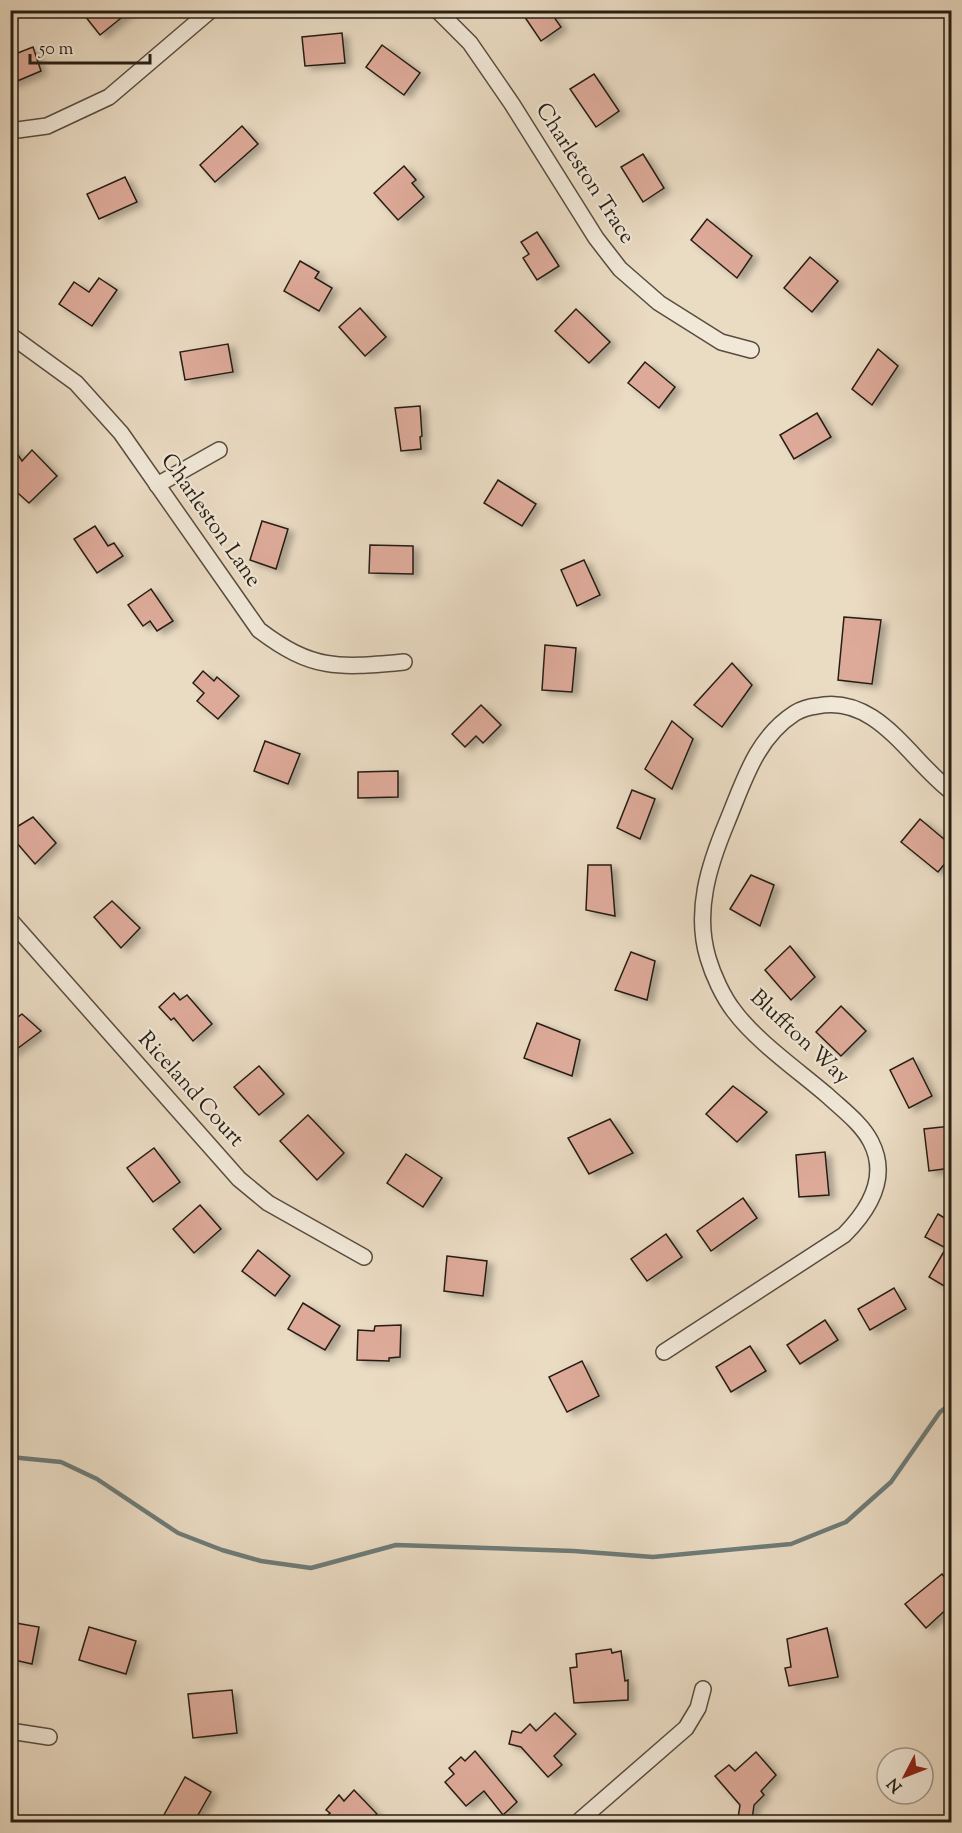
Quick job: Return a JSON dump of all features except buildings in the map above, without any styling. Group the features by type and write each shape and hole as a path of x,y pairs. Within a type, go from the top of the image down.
{"street":[{"path":"10,131 47,126 109,98 212,10"},
{"name":"Charleston Trace","path":"437,10 470,43 512,104 596,238 620,269 659,303 721,342 751,350"},
{"name":"Charleston Lane","path":"10,335 76,383 122,433 260,630 278,645 301,656 331,665 350,667 404,662"},
{"path":"157,485 219,450"},
{"name":"Bluffton Way","path":"664,1352 844,1235 860,1219 873,1199 876,1185 876,1154 870,1140 845,1111 759,1037 733,1011 708,958 703,934 702,904 716,850 751,763 760,746 787,718 803,709 823,704 838,704 876,720 951,792"},
{"name":"Riceland Court","path":"10,920 16,937 239,1179 268,1203 364,1257"},
{"path":"578,1822 686,1728 698,1708 703,1689"},
{"path":"10,1731 49,1737"}],"waterway":[{"path":"10,1457 61,1462 97,1479 178,1533 222,1550 261,1561 311,1568 396,1545 574,1551 653,1557 791,1544 846,1522 891,1482 940,1412 952,1403"}]}
